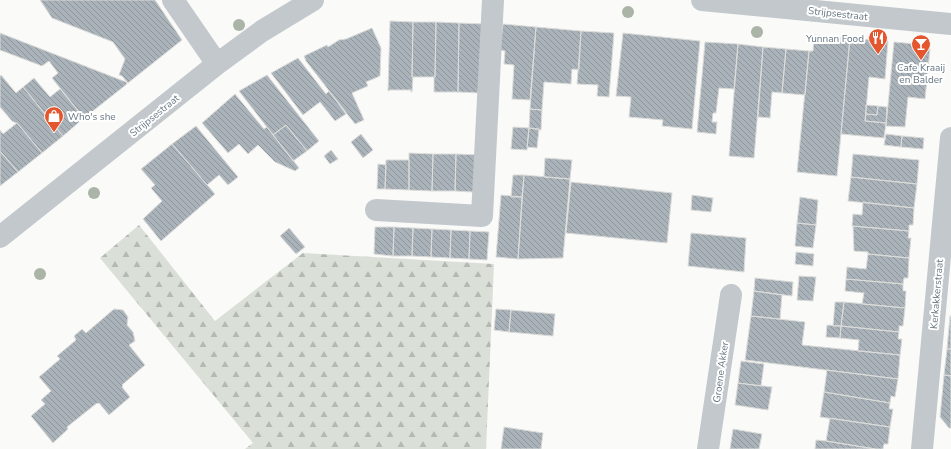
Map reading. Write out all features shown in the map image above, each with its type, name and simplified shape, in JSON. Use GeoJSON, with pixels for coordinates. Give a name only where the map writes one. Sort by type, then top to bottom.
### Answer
{"type":"FeatureCollection","features":[{"type":"Feature","properties":{"kind":"street"},"geometry":{"type":"LineString","coordinates":[[173,0],[217,64]]}},
{"type":"Feature","properties":{"kind":"street","name":"Strijpsestraat"},"geometry":{"type":"LineString","coordinates":[[0,237],[217,64],[262,31],[313,0]]}},
{"type":"Feature","properties":{"kind":"street"},"geometry":{"type":"LineString","coordinates":[[376,210],[482,216],[493,0]]}},
{"type":"Feature","properties":{"kind":"street","name":"Strijpsestraat"},"geometry":{"type":"LineString","coordinates":[[702,0],[951,24]]}},
{"type":"Feature","properties":{"kind":"street","name":"Kerkakkerstraat"},"geometry":{"type":"LineString","coordinates":[[922,449],[951,138]]}},
{"type":"Feature","properties":{"kind":"street","name":"Groene Akker"},"geometry":{"type":"LineString","coordinates":[[708,449],[731,295]]}},
{"type":"Feature","properties":{"kind":"green space"},"geometry":{"type":"Polygon","coordinates":[[[139,225],[215,321],[303,253],[494,264],[486,449],[245,449],[253,443],[100,258],[139,225]]]}},
{"type":"Feature","properties":{"kind":"building"},"geometry":{"type":"Polygon","coordinates":[[[40,0],[155,0],[182,40],[128,83],[122,76],[119,75],[125,59],[113,42],[52,18],[40,0]]]}},
{"type":"Feature","properties":{"kind":"building"},"geometry":{"type":"Polygon","coordinates":[[[390,21],[413,22],[412,92],[411,90],[388,91],[390,21]]]}},
{"type":"Feature","properties":{"kind":"building"},"geometry":{"type":"Polygon","coordinates":[[[413,22],[436,22],[435,77],[412,77],[413,22]]]}},
{"type":"Feature","properties":{"kind":"building"},"geometry":{"type":"Polygon","coordinates":[[[436,22],[459,23],[458,93],[434,92],[436,22]]]}},
{"type":"Feature","properties":{"kind":"building"},"geometry":{"type":"Polygon","coordinates":[[[459,23],[484,24],[480,93],[458,93],[459,23]]]}},
{"type":"Feature","properties":{"kind":"building"},"geometry":{"type":"Polygon","coordinates":[[[503,24],[536,27],[530,100],[512,99],[514,65],[504,64],[505,51],[500,50],[503,24]]]}},
{"type":"Feature","properties":{"kind":"building"},"geometry":{"type":"Polygon","coordinates":[[[536,27],[581,31],[579,70],[572,69],[571,84],[544,82],[542,110],[530,109],[536,27]]]}},
{"type":"Feature","properties":{"kind":"building"},"geometry":{"type":"Polygon","coordinates":[[[372,28],[381,48],[380,76],[366,82],[368,86],[352,93],[364,120],[355,124],[306,61],[304,56],[327,45],[328,47],[339,40],[346,39],[372,28]]]}},
{"type":"Feature","properties":{"kind":"building"},"geometry":{"type":"Polygon","coordinates":[[[581,31],[614,33],[609,97],[597,96],[598,85],[577,84],[581,31]]]}},
{"type":"Feature","properties":{"kind":"building"},"geometry":{"type":"Polygon","coordinates":[[[0,33],[126,82],[127,84],[84,118],[52,78],[58,73],[49,61],[42,66],[0,50],[0,33]]]}},
{"type":"Feature","properties":{"kind":"building"},"geometry":{"type":"Polygon","coordinates":[[[623,33],[700,41],[692,129],[662,126],[663,120],[629,117],[631,97],[616,96],[623,33]]]}},
{"type":"Feature","properties":{"kind":"building"},"geometry":{"type":"Polygon","coordinates":[[[814,35],[850,38],[837,176],[797,172],[809,51],[813,51],[814,35]]]}},
{"type":"Feature","properties":{"kind":"building"},"geometry":{"type":"Polygon","coordinates":[[[850,38],[888,41],[885,79],[869,77],[865,121],[886,123],[884,138],[841,134],[850,38]]]}},
{"type":"Feature","properties":{"kind":"building"},"geometry":{"type":"Polygon","coordinates":[[[705,42],[738,44],[734,89],[719,88],[716,113],[713,113],[712,122],[717,122],[716,134],[697,132],[705,42]]]}},
{"type":"Feature","properties":{"kind":"building"},"geometry":{"type":"Polygon","coordinates":[[[894,42],[927,45],[930,49],[925,99],[908,97],[905,127],[886,126],[894,42]]]}},
{"type":"Feature","properties":{"kind":"building"},"geometry":{"type":"Polygon","coordinates":[[[738,44],[763,47],[754,158],[729,156],[738,44]]]}},
{"type":"Feature","properties":{"kind":"building"},"geometry":{"type":"Polygon","coordinates":[[[763,47],[786,49],[782,93],[772,92],[770,118],[758,117],[763,47]]]}},
{"type":"Feature","properties":{"kind":"building"},"geometry":{"type":"Polygon","coordinates":[[[786,49],[809,51],[805,95],[782,93],[786,49]]]}},
{"type":"Feature","properties":{"kind":"building"},"geometry":{"type":"Polygon","coordinates":[[[298,58],[326,94],[329,91],[346,114],[335,121],[320,102],[303,115],[271,73],[298,58]]]}},
{"type":"Feature","properties":{"kind":"building"},"geometry":{"type":"Polygon","coordinates":[[[1,75],[16,93],[23,87],[63,136],[42,153],[18,124],[12,121],[0,107],[1,75]]]}},
{"type":"Feature","properties":{"kind":"building"},"geometry":{"type":"Polygon","coordinates":[[[267,75],[319,141],[307,151],[286,125],[273,135],[239,91],[267,75]]]}},
{"type":"Feature","properties":{"kind":"building"},"geometry":{"type":"Polygon","coordinates":[[[34,78],[50,97],[60,89],[84,118],[63,136],[23,87],[34,78]]]}},
{"type":"Feature","properties":{"kind":"building"},"geometry":{"type":"Polygon","coordinates":[[[235,94],[264,129],[267,127],[299,168],[295,171],[275,162],[258,145],[248,154],[239,144],[228,153],[202,123],[235,94]]]}},
{"type":"Feature","properties":{"kind":"building"},"geometry":{"type":"Polygon","coordinates":[[[866,105],[878,106],[877,115],[866,114],[866,105]]]}},
{"type":"Feature","properties":{"kind":"building"},"geometry":{"type":"Polygon","coordinates":[[[878,106],[887,107],[886,123],[865,121],[866,114],[877,115],[878,106]]]}},
{"type":"Feature","properties":{"kind":"building"},"geometry":{"type":"Polygon","coordinates":[[[530,109],[542,110],[541,130],[529,128],[530,109]]]}},
{"type":"Feature","properties":{"kind":"building"},"geometry":{"type":"Polygon","coordinates":[[[17,123],[42,153],[18,172],[0,151],[0,130],[3,134],[17,123]]]}},
{"type":"Feature","properties":{"kind":"building"},"geometry":{"type":"Polygon","coordinates":[[[286,125],[307,151],[293,161],[273,135],[286,125]]]}},
{"type":"Feature","properties":{"kind":"building"},"geometry":{"type":"Polygon","coordinates":[[[196,126],[238,177],[228,185],[219,175],[207,185],[172,144],[196,126]]]}},
{"type":"Feature","properties":{"kind":"building"},"geometry":{"type":"Polygon","coordinates":[[[513,127],[529,128],[527,150],[511,149],[513,127]]]}},
{"type":"Feature","properties":{"kind":"building"},"geometry":{"type":"Polygon","coordinates":[[[529,128],[539,129],[537,148],[527,147],[529,128]]]}},
{"type":"Feature","properties":{"kind":"building"},"geometry":{"type":"Polygon","coordinates":[[[361,134],[373,150],[363,158],[351,142],[361,134]]]}},
{"type":"Feature","properties":{"kind":"building"},"geometry":{"type":"Polygon","coordinates":[[[886,134],[902,136],[901,147],[884,145],[886,134]]]}},
{"type":"Feature","properties":{"kind":"building"},"geometry":{"type":"Polygon","coordinates":[[[902,136],[924,138],[923,149],[901,147],[902,136]]]}},
{"type":"Feature","properties":{"kind":"building"},"geometry":{"type":"Polygon","coordinates":[[[172,144],[215,194],[161,241],[143,219],[162,201],[151,188],[155,185],[141,169],[172,144]]]}},
{"type":"Feature","properties":{"kind":"building"},"geometry":{"type":"Polygon","coordinates":[[[331,150],[338,159],[330,164],[324,156],[331,150]]]}},
{"type":"Feature","properties":{"kind":"building"},"geometry":{"type":"Polygon","coordinates":[[[0,151],[18,172],[0,186],[0,151]]]}},
{"type":"Feature","properties":{"kind":"building"},"geometry":{"type":"Polygon","coordinates":[[[409,153],[433,154],[432,191],[409,190],[409,153]]]}},
{"type":"Feature","properties":{"kind":"building"},"geometry":{"type":"Polygon","coordinates":[[[433,154],[456,154],[455,191],[432,191],[433,154]]]}},
{"type":"Feature","properties":{"kind":"building"},"geometry":{"type":"Polygon","coordinates":[[[456,154],[480,155],[479,185],[472,192],[455,191],[456,154]]]}},
{"type":"Feature","properties":{"kind":"building"},"geometry":{"type":"Polygon","coordinates":[[[853,154],[919,160],[917,184],[851,177],[853,154]]]}},
{"type":"Feature","properties":{"kind":"building"},"geometry":{"type":"Polygon","coordinates":[[[545,158],[572,160],[570,179],[544,177],[545,158]]]}},
{"type":"Feature","properties":{"kind":"building"},"geometry":{"type":"Polygon","coordinates":[[[386,160],[409,160],[409,190],[385,189],[386,160]]]}},
{"type":"Feature","properties":{"kind":"building"},"geometry":{"type":"Polygon","coordinates":[[[378,164],[386,165],[385,189],[377,189],[378,164]]]}},
{"type":"Feature","properties":{"kind":"building"},"geometry":{"type":"Polygon","coordinates":[[[513,175],[524,175],[522,197],[511,197],[513,175]]]}},
{"type":"Feature","properties":{"kind":"building"},"geometry":{"type":"Polygon","coordinates":[[[524,175],[570,179],[563,258],[518,259],[524,175]]]}},
{"type":"Feature","properties":{"kind":"building"},"geometry":{"type":"Polygon","coordinates":[[[851,177],[917,184],[914,208],[848,201],[851,177]]]}},
{"type":"Feature","properties":{"kind":"building"},"geometry":{"type":"Polygon","coordinates":[[[571,182],[672,193],[667,243],[566,233],[571,182]]]}},
{"type":"Feature","properties":{"kind":"building"},"geometry":{"type":"Polygon","coordinates":[[[501,195],[522,197],[518,259],[496,257],[501,195]]]}},
{"type":"Feature","properties":{"kind":"building"},"geometry":{"type":"Polygon","coordinates":[[[692,195],[713,198],[711,212],[691,210],[692,195]]]}},
{"type":"Feature","properties":{"kind":"building"},"geometry":{"type":"Polygon","coordinates":[[[800,197],[818,200],[816,225],[797,223],[800,197]]]}},
{"type":"Feature","properties":{"kind":"building"},"geometry":{"type":"Polygon","coordinates":[[[863,202],[914,208],[913,225],[909,225],[909,231],[852,226],[853,214],[862,215],[863,202]]]}},
{"type":"Feature","properties":{"kind":"building"},"geometry":{"type":"Polygon","coordinates":[[[797,223],[816,225],[813,248],[795,246],[797,223]]]}},
{"type":"Feature","properties":{"kind":"building"},"geometry":{"type":"Polygon","coordinates":[[[853,226],[909,231],[908,238],[911,238],[909,258],[868,254],[868,252],[854,251],[853,226]]]}},
{"type":"Feature","properties":{"kind":"building"},"geometry":{"type":"Polygon","coordinates":[[[375,227],[394,227],[393,256],[374,254],[375,227]]]}},
{"type":"Feature","properties":{"kind":"building"},"geometry":{"type":"Polygon","coordinates":[[[394,227],[413,228],[412,256],[393,256],[394,227]]]}},
{"type":"Feature","properties":{"kind":"building"},"geometry":{"type":"Polygon","coordinates":[[[289,228],[305,247],[296,254],[280,236],[289,228]]]}},
{"type":"Feature","properties":{"kind":"building"},"geometry":{"type":"Polygon","coordinates":[[[413,228],[432,229],[431,257],[412,256],[413,228]]]}},
{"type":"Feature","properties":{"kind":"building"},"geometry":{"type":"Polygon","coordinates":[[[432,229],[451,230],[450,258],[431,257],[432,229]]]}},
{"type":"Feature","properties":{"kind":"building"},"geometry":{"type":"Polygon","coordinates":[[[451,230],[470,231],[469,259],[450,258],[451,230]]]}},
{"type":"Feature","properties":{"kind":"building"},"geometry":{"type":"Polygon","coordinates":[[[470,231],[489,232],[487,260],[469,259],[470,231]]]}},
{"type":"Feature","properties":{"kind":"building"},"geometry":{"type":"Polygon","coordinates":[[[691,233],[746,238],[744,272],[688,266],[691,233]]]}},
{"type":"Feature","properties":{"kind":"building"},"geometry":{"type":"Polygon","coordinates":[[[796,252],[814,254],[813,266],[795,264],[796,252]]]}},
{"type":"Feature","properties":{"kind":"building"},"geometry":{"type":"Polygon","coordinates":[[[868,254],[909,258],[908,278],[904,278],[903,284],[846,279],[847,267],[866,269],[868,254]]]}},
{"type":"Feature","properties":{"kind":"building"},"geometry":{"type":"Polygon","coordinates":[[[799,276],[816,277],[813,301],[797,300],[799,276]]]}},
{"type":"Feature","properties":{"kind":"building"},"geometry":{"type":"Polygon","coordinates":[[[755,278],[793,282],[792,296],[754,291],[755,278]]]}},
{"type":"Feature","properties":{"kind":"building"},"geometry":{"type":"Polygon","coordinates":[[[846,279],[903,284],[903,291],[906,291],[905,308],[862,304],[864,293],[845,291],[846,279]]]}},
{"type":"Feature","properties":{"kind":"building"},"geometry":{"type":"Polygon","coordinates":[[[754,291],[782,295],[780,319],[751,316],[754,291]]]}},
{"type":"Feature","properties":{"kind":"building"},"geometry":{"type":"Polygon","coordinates":[[[835,302],[844,302],[841,326],[833,326],[835,302]]]}},
{"type":"Feature","properties":{"kind":"building"},"geometry":{"type":"Polygon","coordinates":[[[844,302],[905,308],[903,326],[899,326],[899,332],[841,326],[844,302]]]}},
{"type":"Feature","properties":{"kind":"building"},"geometry":{"type":"Polygon","coordinates":[[[114,309],[123,310],[128,317],[127,325],[133,332],[135,341],[129,345],[145,365],[122,385],[130,397],[109,415],[99,403],[97,403],[67,427],[68,429],[53,443],[31,416],[45,404],[41,400],[51,391],[39,377],[60,359],[57,356],[76,340],[74,336],[82,329],[86,333],[114,309]]]}},
{"type":"Feature","properties":{"kind":"building"},"geometry":{"type":"Polygon","coordinates":[[[496,309],[511,310],[509,332],[494,330],[496,309]]]}},
{"type":"Feature","properties":{"kind":"building"},"geometry":{"type":"Polygon","coordinates":[[[511,310],[555,314],[553,336],[509,332],[511,310]]]}},
{"type":"Feature","properties":{"kind":"building"},"geometry":{"type":"Polygon","coordinates":[[[751,316],[805,322],[802,345],[900,355],[898,379],[745,360],[751,316]]]}},
{"type":"Feature","properties":{"kind":"building"},"geometry":{"type":"Polygon","coordinates":[[[950,316],[951,349],[947,349],[950,316]]]}},
{"type":"Feature","properties":{"kind":"building"},"geometry":{"type":"Polygon","coordinates":[[[827,325],[841,326],[840,338],[826,337],[827,325]]]}},
{"type":"Feature","properties":{"kind":"building"},"geometry":{"type":"Polygon","coordinates":[[[841,326],[899,332],[898,339],[902,339],[900,355],[858,351],[859,340],[840,338],[841,326]]]}},
{"type":"Feature","properties":{"kind":"building"},"geometry":{"type":"Polygon","coordinates":[[[947,349],[951,349],[951,376],[944,375],[947,349]]]}},
{"type":"Feature","properties":{"kind":"building"},"geometry":{"type":"Polygon","coordinates":[[[741,361],[764,364],[761,386],[738,383],[741,361]]]}},
{"type":"Feature","properties":{"kind":"building"},"geometry":{"type":"Polygon","coordinates":[[[827,370],[898,379],[895,397],[891,396],[890,403],[824,392],[827,370]]]}},
{"type":"Feature","properties":{"kind":"building"},"geometry":{"type":"Polygon","coordinates":[[[944,375],[951,376],[951,428],[949,428],[940,417],[944,375]]]}},
{"type":"Feature","properties":{"kind":"building"},"geometry":{"type":"Polygon","coordinates":[[[738,383],[772,387],[768,410],[735,405],[738,383]]]}},
{"type":"Feature","properties":{"kind":"building"},"geometry":{"type":"Polygon","coordinates":[[[824,392],[890,403],[889,409],[893,409],[890,427],[820,417],[824,392]]]}},
{"type":"Feature","properties":{"kind":"building"},"geometry":{"type":"Polygon","coordinates":[[[830,418],[890,427],[888,444],[884,444],[883,449],[875,449],[826,441],[830,418]]]}},
{"type":"Feature","properties":{"kind":"building"},"geometry":{"type":"Polygon","coordinates":[[[504,427],[543,433],[541,449],[501,449],[504,427]]]}},
{"type":"Feature","properties":{"kind":"building"},"geometry":{"type":"Polygon","coordinates":[[[733,429],[762,434],[759,449],[730,449],[733,429]]]}},
{"type":"Feature","properties":{"kind":"building"},"geometry":{"type":"Polygon","coordinates":[[[816,440],[826,441],[875,449],[815,449],[816,440]]]}},
{"type":"Feature","properties":{"kind":"place","name":"Yunnan Food"},"geometry":{"type":"Point","coordinates":[878,55]}},
{"type":"Feature","properties":{"kind":"place","name":"Cafe Kraaij en Balder"},"geometry":{"type":"Point","coordinates":[921,61]}},
{"type":"Feature","properties":{"kind":"place","name":"Who's she"},"geometry":{"type":"Point","coordinates":[54,133]}}]}
